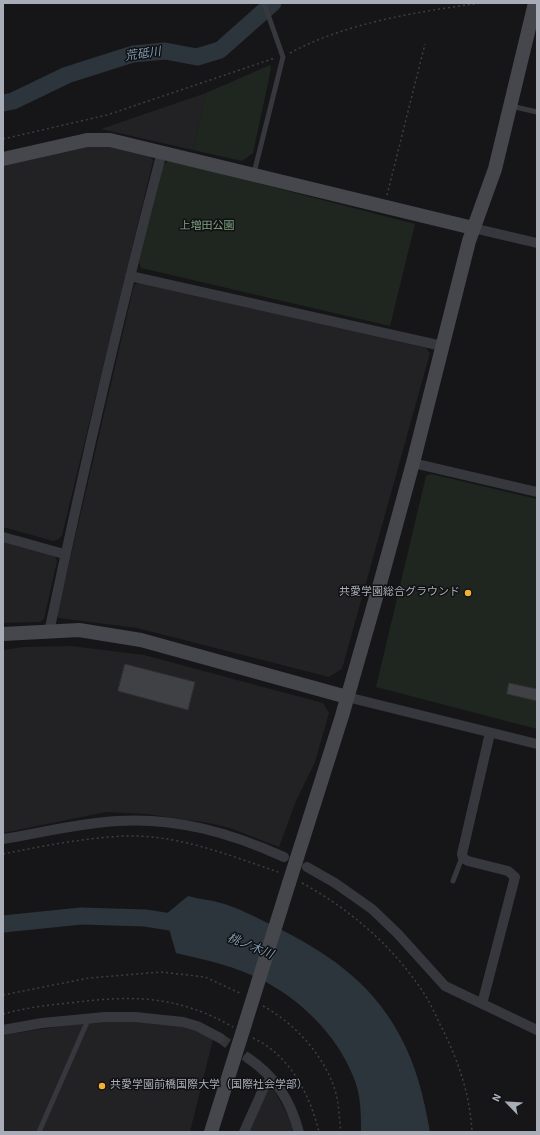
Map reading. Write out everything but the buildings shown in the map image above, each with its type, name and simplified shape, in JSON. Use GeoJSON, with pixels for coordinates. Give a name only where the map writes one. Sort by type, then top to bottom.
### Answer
{"type":"FeatureCollection","features":[{"type":"Feature","properties":{"kind":"street"},"geometry":{"type":"LineString","coordinates":[[211,1132],[347,697],[413,463],[473,228],[495,169],[535,9]]}},
{"type":"Feature","properties":{"kind":"street"},"geometry":{"type":"LineString","coordinates":[[3,159],[98,139],[110,140],[537,243]]}},
{"type":"Feature","properties":{"kind":"street"},"geometry":{"type":"LineString","coordinates":[[49,632],[64,554],[130,276],[162,152]]}},
{"type":"Feature","properties":{"kind":"street"},"geometry":{"type":"LineString","coordinates":[[130,276],[442,346]]}},
{"type":"Feature","properties":{"kind":"street"},"geometry":{"type":"LineString","coordinates":[[413,463],[537,492]]}},
{"type":"Feature","properties":{"kind":"street"},"geometry":{"type":"LineString","coordinates":[[3,537],[64,554]]}},
{"type":"Feature","properties":{"kind":"street"},"geometry":{"type":"LineString","coordinates":[[3,634],[79,630],[141,640],[347,697],[537,744]]}},
{"type":"Feature","properties":{"kind":"street"},"geometry":{"type":"LineString","coordinates":[[482,1004],[515,877],[508,871],[463,858],[462,850],[490,733]]}},
{"type":"Feature","properties":{"kind":"street"},"geometry":{"type":"LineString","coordinates":[[3,839],[89,824],[116,821],[153,821],[219,831],[251,842],[284,857]]}},
{"type":"Feature","properties":{"kind":"street"},"geometry":{"type":"LineString","coordinates":[[307,867],[335,882],[372,909],[398,934],[441,983],[454,991],[537,1030]]}},
{"type":"Feature","properties":{"kind":"street"},"geometry":{"type":"LineString","coordinates":[[3,1030],[42,1023],[88,1020],[105,1017],[172,1020],[197,1026],[220,1038]]}},
{"type":"Feature","properties":{"kind":"street"},"geometry":{"type":"LineString","coordinates":[[248,1058],[264,1069],[272,1079],[293,1111],[299,1132]]}},
{"type":"Feature","properties":{"kind":"street"},"geometry":{"type":"LineString","coordinates":[[244,1132],[265,1085],[272,1079]]}},
{"type":"Feature","properties":{"kind":"lane"},"geometry":{"type":"LineString","coordinates":[[254,174],[282,55],[264,3]]}},
{"type":"Feature","properties":{"kind":"lane"},"geometry":{"type":"LineString","coordinates":[[511,106],[537,112]]}},
{"type":"Feature","properties":{"kind":"lane"},"geometry":{"type":"LineString","coordinates":[[453,881],[460,860],[463,858]]}},
{"type":"Feature","properties":{"kind":"lane"},"geometry":{"type":"LineString","coordinates":[[39,1132],[88,1020]]}},
{"type":"Feature","properties":{"kind":"path"},"geometry":{"type":"LineString","coordinates":[[3,139],[107,115],[282,55],[305,45],[364,26],[416,12],[481,3]]}},
{"type":"Feature","properties":{"kind":"path"},"geometry":{"type":"LineString","coordinates":[[385,207],[425,44]]}},
{"type":"Feature","properties":{"kind":"path"},"geometry":{"type":"LineString","coordinates":[[3,854],[125,836],[162,839],[213,849],[290,880],[333,902],[364,925],[384,943],[426,995],[453,1051],[465,1085],[470,1107],[472,1132]]}},
{"type":"Feature","properties":{"kind":"path"},"geometry":{"type":"LineString","coordinates":[[3,995],[89,978],[161,972],[205,977],[245,996]]}},
{"type":"Feature","properties":{"kind":"path"},"geometry":{"type":"LineString","coordinates":[[258,1003],[272,1011],[297,1031],[322,1060],[335,1088],[341,1132]]}},
{"type":"Feature","properties":{"kind":"path"},"geometry":{"type":"LineString","coordinates":[[244,1029],[275,1053],[292,1072],[302,1086],[310,1103],[319,1132]]}},
{"type":"Feature","properties":{"kind":"shaded area"},"geometry":{"type":"Polygon","coordinates":[[[206,93],[193,150],[101,129],[206,93]]]}},
{"type":"Feature","properties":{"kind":"shaded area"},"geometry":{"type":"Polygon","coordinates":[[[96,144],[150,155],[153,161],[62,535],[59,539],[53,541],[3,527],[3,165],[96,144]]]}},
{"type":"Feature","properties":{"kind":"shaded area"},"geometry":{"type":"Polygon","coordinates":[[[140,282],[426,348],[430,353],[342,669],[329,677],[137,628],[58,618],[58,611],[134,285],[140,282]]]}},
{"type":"Feature","properties":{"kind":"shaded area"},"geometry":{"type":"Polygon","coordinates":[[[3,542],[55,556],[57,561],[44,619],[40,622],[3,623],[3,542]]]}},
{"type":"Feature","properties":{"kind":"shaded area"},"geometry":{"type":"Polygon","coordinates":[[[71,646],[144,655],[323,703],[329,713],[315,762],[296,801],[279,847],[230,828],[209,823],[146,814],[106,812],[3,833],[3,650],[24,647],[71,646]]]}},
{"type":"Feature","properties":{"kind":"shaded area","name":"共愛学園前橋国際大学（国際社会学部）"},"geometry":{"type":"Polygon","coordinates":[[[101,1020],[153,1021],[191,1028],[213,1039],[190,1132],[3,1132],[3,1035],[101,1020]]]}},
{"type":"Feature","properties":{"kind":"shaded area"},"geometry":{"type":"Polygon","coordinates":[[[267,1090],[274,1090],[292,1123],[294,1132],[249,1132],[267,1090]]]}},
{"type":"Feature","properties":{"kind":"green space"},"geometry":{"type":"Polygon","coordinates":[[[270,65],[271,69],[253,153],[242,161],[193,150],[206,93],[270,65]]]}},
{"type":"Feature","properties":{"kind":"green space","name":"上増田公園"},"geometry":{"type":"Polygon","coordinates":[[[169,160],[415,224],[390,326],[141,268],[139,262],[163,165],[169,160]]]}},
{"type":"Feature","properties":{"kind":"green space","name":"共愛学園総合グラウンド"},"geometry":{"type":"Polygon","coordinates":[[[431,474],[537,499],[537,729],[376,687],[426,476],[431,474]]]}},
{"type":"Feature","properties":{"kind":"water"},"geometry":{"type":"Polygon","coordinates":[[[188,896],[228,905],[272,925],[327,956],[360,983],[375,998],[388,1015],[405,1045],[419,1082],[430,1132],[361,1132],[359,1096],[350,1068],[332,1038],[308,1012],[295,1001],[266,982],[244,972],[222,964],[176,953],[165,915],[188,896]]]}},
{"type":"Feature","properties":{"kind":"waterway","name":"荒砥川"},"geometry":{"type":"LineString","coordinates":[[3,103],[13,101],[67,75],[133,54],[165,51],[197,57],[220,50],[273,3]]}},
{"type":"Feature","properties":{"kind":"waterway","name":"桃ノ木川"},"geometry":{"type":"LineString","coordinates":[[3,924],[81,916],[145,918],[190,925]]}},
{"type":"Feature","properties":{"kind":"tunnel"},"geometry":{"type":"LineString","coordinates":[[220,1038],[248,1058]]}},
{"type":"Feature","properties":{"kind":"place","name":"共愛学園総合グラウンド"},"geometry":{"type":"Point","coordinates":[468,593]}},
{"type":"Feature","properties":{"kind":"place","name":"共愛学園前橋国際大学（国際社会学部）"},"geometry":{"type":"Point","coordinates":[102,1086]}}]}
